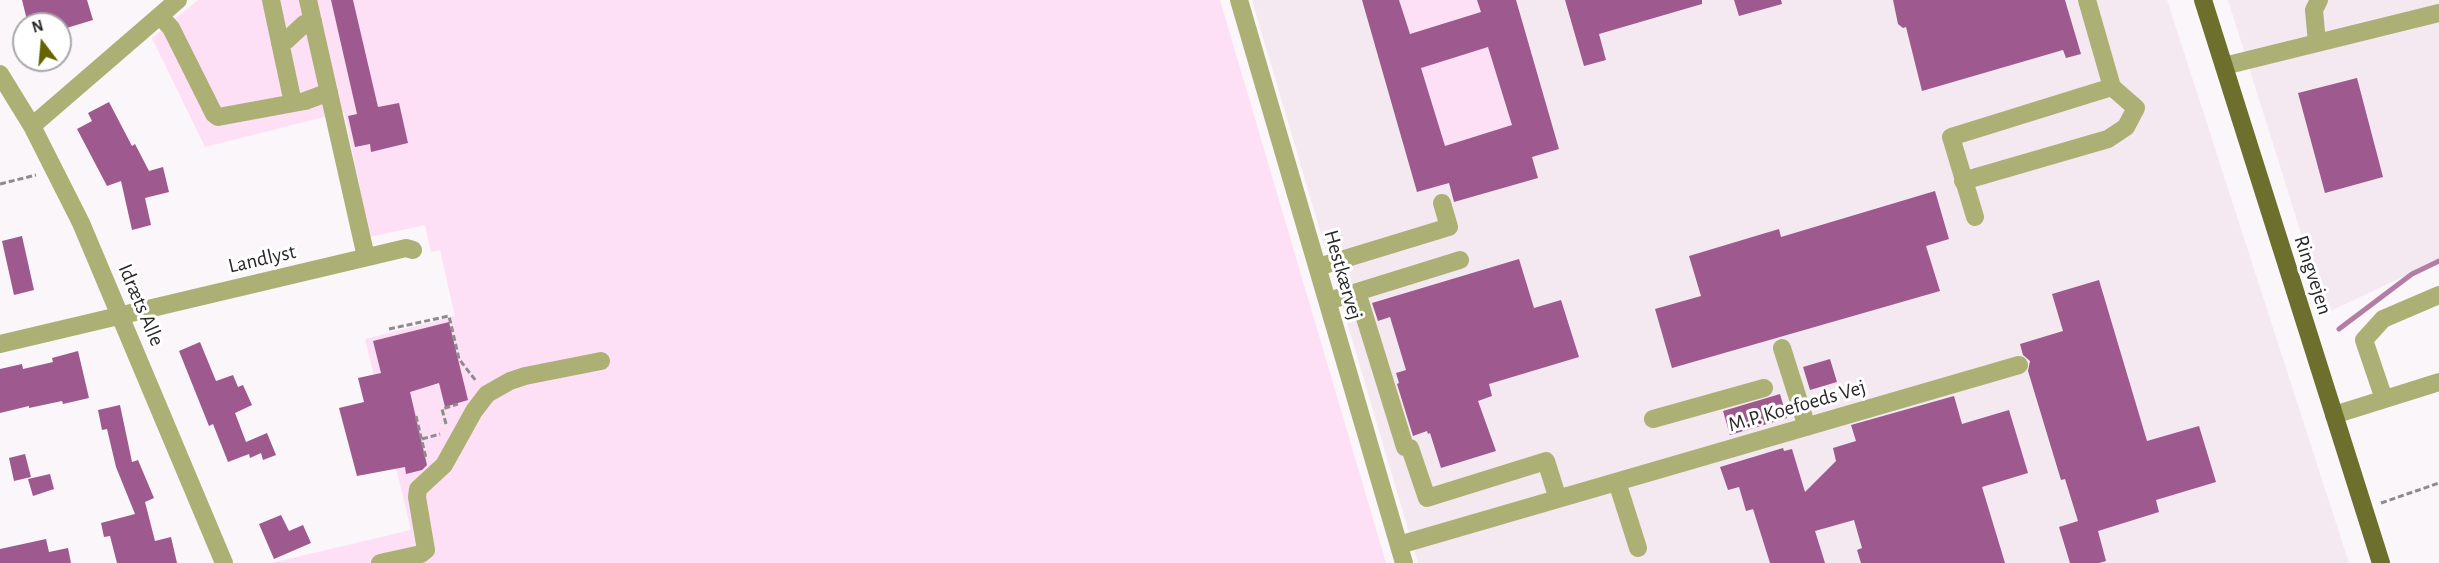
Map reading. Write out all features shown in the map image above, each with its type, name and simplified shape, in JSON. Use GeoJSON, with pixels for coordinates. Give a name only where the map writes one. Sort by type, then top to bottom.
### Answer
{"type":"FeatureCollection","features":[{"type":"Feature","properties":{"kind":"main road","name":"Ringvejen"},"geometry":{"type":"LineString","coordinates":[[2203,0],[2381,563]]}},
{"type":"Feature","properties":{"kind":"street"},"geometry":{"type":"LineString","coordinates":[[32,126],[178,0]]}},
{"type":"Feature","properties":{"kind":"street"},"geometry":{"type":"LineString","coordinates":[[271,0],[293,103]]}},
{"type":"Feature","properties":{"kind":"street"},"geometry":{"type":"LineString","coordinates":[[308,0],[366,257]]}},
{"type":"Feature","properties":{"kind":"street","name":"Hestkærvej"},"geometry":{"type":"LineString","coordinates":[[1239,0],[1404,563]]}},
{"type":"Feature","properties":{"kind":"street"},"geometry":{"type":"LineString","coordinates":[[1963,181],[2108,139],[2126,127],[2136,108],[2112,87],[2087,0]]}},
{"type":"Feature","properties":{"kind":"street"},"geometry":{"type":"LineString","coordinates":[[2317,43],[2314,10],[2319,0]]}},
{"type":"Feature","properties":{"kind":"street"},"geometry":{"type":"LineString","coordinates":[[2224,66],[2439,13]]}},
{"type":"Feature","properties":{"kind":"street"},"geometry":{"type":"LineString","coordinates":[[160,15],[172,31],[214,114],[218,117],[293,103],[329,92]]}},
{"type":"Feature","properties":{"kind":"street"},"geometry":{"type":"LineString","coordinates":[[280,43],[287,40],[304,24],[313,21]]}},
{"type":"Feature","properties":{"kind":"street","name":"Idræts Alle"},"geometry":{"type":"LineString","coordinates":[[0,74],[32,126],[81,223],[122,315],[224,563]]}},
{"type":"Feature","properties":{"kind":"street"},"geometry":{"type":"LineString","coordinates":[[1975,217],[1951,137],[2112,87]]}},
{"type":"Feature","properties":{"kind":"street"},"geometry":{"type":"LineString","coordinates":[[1318,267],[1449,228],[1442,203]]}},
{"type":"Feature","properties":{"kind":"street","name":"Landlyst"},"geometry":{"type":"LineString","coordinates":[[0,344],[366,257],[406,248],[413,250]]}},
{"type":"Feature","properties":{"kind":"street"},"geometry":{"type":"LineString","coordinates":[[1328,301],[1461,260]]}},
{"type":"Feature","properties":{"kind":"street"},"geometry":{"type":"LineString","coordinates":[[1357,292],[1405,447],[1410,448],[1426,498],[1546,460],[1558,499]]}},
{"type":"Feature","properties":{"kind":"street"},"geometry":{"type":"LineString","coordinates":[[2384,399],[2364,340],[2383,319],[2439,295]]}},
{"type":"Feature","properties":{"kind":"street"},"geometry":{"type":"LineString","coordinates":[[1782,348],[1807,427]]}},
{"type":"Feature","properties":{"kind":"street"},"geometry":{"type":"LineString","coordinates":[[380,563],[421,554],[426,550],[417,492],[423,482],[444,465],[474,411],[487,394],[510,381],[525,376],[601,361]]}},
{"type":"Feature","properties":{"kind":"street","name":"M.P. Koefoeds Vej"},"geometry":{"type":"LineString","coordinates":[[1399,545],[1807,427],[1992,381],[2019,365]]}},
{"type":"Feature","properties":{"kind":"street"},"geometry":{"type":"LineString","coordinates":[[2334,415],[2439,382]]}},
{"type":"Feature","properties":{"kind":"street"},"geometry":{"type":"LineString","coordinates":[[1653,419],[1764,388]]}},
{"type":"Feature","properties":{"kind":"street"},"geometry":{"type":"LineString","coordinates":[[1617,482],[1638,548]]}},
{"type":"Feature","properties":{"kind":"path"},"geometry":{"type":"LineString","coordinates":[[0,184],[53,168]]}},
{"type":"Feature","properties":{"kind":"path"},"geometry":{"type":"LineString","coordinates":[[389,329],[448,316],[459,359],[487,394]]}},
{"type":"Feature","properties":{"kind":"path"},"geometry":{"type":"LineString","coordinates":[[416,416],[429,468],[434,474]]}},
{"type":"Feature","properties":{"kind":"path"},"geometry":{"type":"LineString","coordinates":[[422,439],[448,432]]}},
{"type":"Feature","properties":{"kind":"path"},"geometry":{"type":"LineString","coordinates":[[2364,509],[2439,483]]}},
{"type":"Feature","properties":{"kind":"shaded area"},"geometry":{"type":"Polygon","coordinates":[[[198,0],[1220,0],[1386,563],[271,563],[411,530],[365,339],[455,316],[440,250],[431,252],[425,225],[370,237],[344,112],[205,147],[152,38],[198,0]]]}},
{"type":"Feature","properties":{"kind":"shaded area"},"geometry":{"type":"Polygon","coordinates":[[[1252,0],[2167,0],[2349,563],[1418,563],[1252,0]]]}},
{"type":"Feature","properties":{"kind":"shaded area"},"geometry":{"type":"Polygon","coordinates":[[[1399,0],[1477,0],[1481,12],[1410,34],[1399,0]]]}},
{"type":"Feature","properties":{"kind":"shaded area"},"geometry":{"type":"Polygon","coordinates":[[[2228,0],[2439,0],[2439,260],[2326,313],[2228,0]]]}},
{"type":"Feature","properties":{"kind":"shaded area"},"geometry":{"type":"Polygon","coordinates":[[[1491,46],[1499,86],[1504,85],[1503,96],[1509,117],[1513,116],[1516,124],[1445,146],[1421,68],[1491,46]]]}},
{"type":"Feature","properties":{"kind":"building"},"geometry":{"type":"Polygon","coordinates":[[[22,0],[87,0],[93,20],[72,26],[72,12],[25,12],[22,0]]]}},
{"type":"Feature","properties":{"kind":"building"},"geometry":{"type":"Polygon","coordinates":[[[331,0],[353,0],[378,107],[399,103],[408,143],[371,152],[370,144],[355,147],[348,116],[357,114],[331,0]]]}},
{"type":"Feature","properties":{"kind":"building"},"geometry":{"type":"Polygon","coordinates":[[[1362,0],[1399,0],[1410,34],[1481,12],[1477,0],[1516,0],[1559,149],[1532,157],[1538,178],[1454,202],[1449,183],[1417,192],[1362,0]],[[1488,47],[1421,68],[1445,146],[1512,125],[1488,47]]]}},
{"type":"Feature","properties":{"kind":"building"},"geometry":{"type":"Polygon","coordinates":[[[1565,0],[1702,0],[1702,4],[1599,34],[1606,60],[1584,66],[1565,0]]]}},
{"type":"Feature","properties":{"kind":"building"},"geometry":{"type":"Polygon","coordinates":[[[1734,0],[1781,0],[1782,4],[1739,16],[1734,0]]]}},
{"type":"Feature","properties":{"kind":"building"},"geometry":{"type":"Polygon","coordinates":[[[1893,0],[2065,0],[2081,54],[2066,58],[2063,50],[1922,91],[1906,27],[1903,28],[1898,24],[1893,0]]]}},
{"type":"Feature","properties":{"kind":"building"},"geometry":{"type":"Polygon","coordinates":[[[2357,78],[2383,177],[2325,193],[2298,93],[2357,78]]]}},
{"type":"Feature","properties":{"kind":"building"},"geometry":{"type":"Polygon","coordinates":[[[109,102],[132,146],[135,144],[149,171],[163,167],[169,192],[145,198],[151,225],[132,230],[121,181],[107,186],[77,129],[92,121],[88,113],[109,102]]]}},
{"type":"Feature","properties":{"kind":"building"},"geometry":{"type":"Polygon","coordinates":[[[1935,191],[1949,239],[1926,246],[1940,291],[1672,368],[1655,309],[1701,296],[1689,256],[1779,229],[1781,237],[1935,191]]]}},
{"type":"Feature","properties":{"kind":"building"},"geometry":{"type":"Polygon","coordinates":[[[22,236],[34,290],[14,295],[2,241],[22,236]]]}},
{"type":"Feature","properties":{"kind":"building"},"geometry":{"type":"Polygon","coordinates":[[[1519,259],[1534,308],[1561,300],[1579,357],[1489,384],[1492,396],[1478,401],[1496,451],[1441,468],[1430,433],[1428,434],[1427,431],[1413,436],[1397,384],[1399,383],[1396,373],[1406,370],[1390,317],[1378,321],[1372,303],[1519,259]]]}},
{"type":"Feature","properties":{"kind":"building"},"geometry":{"type":"Polygon","coordinates":[[[2099,280],[2147,441],[2199,426],[2216,482],[2156,500],[2159,512],[2098,531],[2106,561],[2070,563],[2059,527],[2078,521],[2065,479],[2061,480],[2028,371],[2030,361],[2023,355],[2020,344],[2063,331],[2052,294],[2099,280]]]}},
{"type":"Feature","properties":{"kind":"building"},"geometry":{"type":"Polygon","coordinates":[[[449,322],[468,400],[445,407],[439,383],[410,392],[427,465],[422,470],[406,474],[405,467],[357,476],[339,408],[364,402],[358,378],[381,373],[373,341],[449,322]]]}},
{"type":"Feature","properties":{"kind":"building"},"geometry":{"type":"Polygon","coordinates":[[[200,342],[216,381],[233,375],[238,387],[243,385],[252,405],[235,413],[246,442],[267,433],[276,455],[263,460],[261,453],[250,458],[249,454],[228,462],[213,424],[209,426],[179,351],[200,342]]]}},
{"type":"Feature","properties":{"kind":"building"},"geometry":{"type":"Polygon","coordinates":[[[78,351],[89,398],[63,404],[62,401],[29,408],[29,406],[0,413],[0,369],[22,364],[23,369],[53,362],[52,358],[78,351]]]}},
{"type":"Feature","properties":{"kind":"building"},"geometry":{"type":"Polygon","coordinates":[[[1830,359],[1837,382],[1810,390],[1803,367],[1830,359]]]}},
{"type":"Feature","properties":{"kind":"building"},"geometry":{"type":"Polygon","coordinates":[[[1780,394],[1787,418],[1730,435],[1723,411],[1780,394]]]}},
{"type":"Feature","properties":{"kind":"building"},"geometry":{"type":"Polygon","coordinates":[[[1954,396],[1962,424],[2009,410],[2028,473],[1982,487],[2005,563],[1861,563],[1857,550],[1862,548],[1854,520],[1815,531],[1825,563],[1770,563],[1753,509],[1746,511],[1739,487],[1728,490],[1720,467],[1783,448],[1784,451],[1792,449],[1805,492],[1836,461],[1833,448],[1856,441],[1851,425],[1954,396]]]}},
{"type":"Feature","properties":{"kind":"building"},"geometry":{"type":"Polygon","coordinates":[[[120,405],[132,462],[138,460],[154,498],[145,502],[155,541],[171,537],[177,563],[117,563],[110,536],[104,537],[101,523],[135,514],[116,467],[107,429],[102,430],[98,410],[120,405]]]}},
{"type":"Feature","properties":{"kind":"building"},"geometry":{"type":"Polygon","coordinates":[[[25,454],[31,477],[14,481],[9,458],[25,454]]]}},
{"type":"Feature","properties":{"kind":"building"},"geometry":{"type":"Polygon","coordinates":[[[50,474],[54,489],[33,496],[28,479],[50,474]]]}},
{"type":"Feature","properties":{"kind":"building"},"geometry":{"type":"Polygon","coordinates":[[[281,515],[289,531],[303,525],[311,543],[274,559],[259,524],[281,515]]]}},
{"type":"Feature","properties":{"kind":"building"},"geometry":{"type":"Polygon","coordinates":[[[46,539],[49,552],[68,548],[71,563],[0,563],[0,549],[46,539]]]}},
{"type":"Feature","properties":{"kind":"waterway"},"geometry":{"type":"LineString","coordinates":[[2339,329],[2412,274],[2439,261]]}}]}
